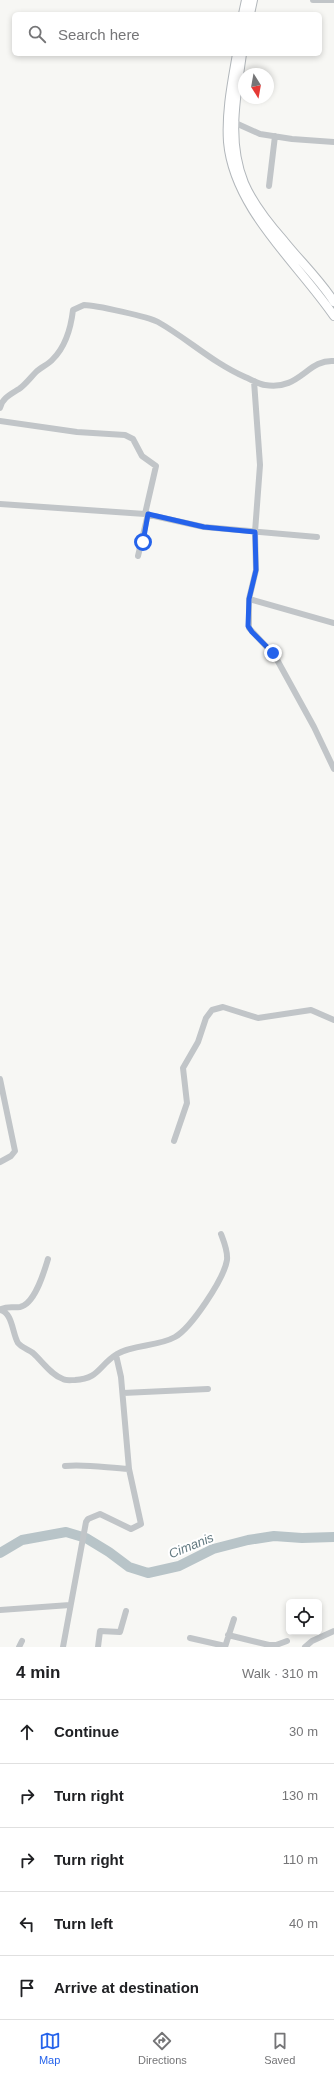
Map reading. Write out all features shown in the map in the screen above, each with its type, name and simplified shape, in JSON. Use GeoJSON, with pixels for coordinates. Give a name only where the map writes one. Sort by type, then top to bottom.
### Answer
{"type":"FeatureCollection","features":[{"type":"Feature","properties":{"kind":"main road"},"geometry":{"type":"LineString","coordinates":[[243,12],[246,0]]}},
{"type":"Feature","properties":{"kind":"main road"},"geometry":{"type":"LineString","coordinates":[[250,12],[253,0]]}},
{"type":"Feature","properties":{"kind":"main road"},"geometry":{"type":"LineString","coordinates":[[237,56],[231,121],[244,183],[253,199],[282,239],[334,302]]}},
{"type":"Feature","properties":{"kind":"main road"},"geometry":{"type":"LineString","coordinates":[[242,56],[228,143],[232,166],[244,196],[252,209],[334,316]]}},
{"type":"Feature","properties":{"kind":"street"},"geometry":{"type":"LineString","coordinates":[[313,0],[333,0]]}},
{"type":"Feature","properties":{"kind":"street"},"geometry":{"type":"LineString","coordinates":[[231,121],[260,134],[334,142]]}},
{"type":"Feature","properties":{"kind":"street"},"geometry":{"type":"LineString","coordinates":[[269,186],[275,136]]}},
{"type":"Feature","properties":{"kind":"street"},"geometry":{"type":"LineString","coordinates":[[0,408],[1,404],[6,398],[20,389],[38,370],[54,358],[70,329],[73,310],[84,305],[155,321],[209,358],[263,385],[280,386],[300,378],[317,364],[325,361],[334,361]]}},
{"type":"Feature","properties":{"kind":"street"},"geometry":{"type":"LineString","coordinates":[[254,381],[260,466],[255,532],[256,570],[249,599],[249,628],[275,656],[314,727],[334,769]]}},
{"type":"Feature","properties":{"kind":"street"},"geometry":{"type":"LineString","coordinates":[[0,421],[77,432],[125,435],[133,438],[142,456],[156,466],[138,556]]}},
{"type":"Feature","properties":{"kind":"street"},"geometry":{"type":"LineString","coordinates":[[0,504],[147,514],[204,527],[317,537]]}},
{"type":"Feature","properties":{"kind":"street"},"geometry":{"type":"LineString","coordinates":[[249,599],[334,623]]}},
{"type":"Feature","properties":{"kind":"street"},"geometry":{"type":"LineString","coordinates":[[174,1141],[187,1103],[183,1068],[198,1042],[206,1018],[212,1010],[223,1007],[258,1018],[311,1010],[334,1020]]}},
{"type":"Feature","properties":{"kind":"street"},"geometry":{"type":"LineString","coordinates":[[0,1079],[15,1151],[11,1156],[0,1162]]}},
{"type":"Feature","properties":{"kind":"street"},"geometry":{"type":"LineString","coordinates":[[1,1309],[8,1316],[18,1343],[63,1380],[90,1378],[116,1355],[175,1337],[191,1323],[211,1293],[227,1261],[221,1234]]}},
{"type":"Feature","properties":{"kind":"street"},"geometry":{"type":"LineString","coordinates":[[1,1309],[20,1307],[28,1301],[38,1288],[48,1259]]}},
{"type":"Feature","properties":{"kind":"street"},"geometry":{"type":"LineString","coordinates":[[63,1647],[81,1545],[88,1519],[100,1514],[131,1529],[141,1524],[129,1469],[123,1394],[116,1355]]}},
{"type":"Feature","properties":{"kind":"street"},"geometry":{"type":"LineString","coordinates":[[123,1394],[208,1389]]}},
{"type":"Feature","properties":{"kind":"street"},"geometry":{"type":"LineString","coordinates":[[65,1466],[86,1464],[98,1468],[129,1469]]}},
{"type":"Feature","properties":{"kind":"street"},"geometry":{"type":"LineString","coordinates":[[0,1610],[70,1605]]}},
{"type":"Feature","properties":{"kind":"street"},"geometry":{"type":"LineString","coordinates":[[98,1647],[100,1631],[120,1632],[126,1611]]}},
{"type":"Feature","properties":{"kind":"street"},"geometry":{"type":"LineString","coordinates":[[190,1638],[225,1646],[234,1620]]}},
{"type":"Feature","properties":{"kind":"street"},"geometry":{"type":"LineString","coordinates":[[304,1647],[312,1641],[334,1631]]}},
{"type":"Feature","properties":{"kind":"street"},"geometry":{"type":"LineString","coordinates":[[228,1635],[269,1645],[287,1642]]}},
{"type":"Feature","properties":{"kind":"waterway","name":"Cimanis"},"geometry":{"type":"LineString","coordinates":[[0,1553],[22,1540],[66,1532],[86,1538],[109,1552],[129,1567],[148,1573],[179,1566],[213,1549],[248,1540],[274,1536],[302,1538],[334,1537]]}},
{"type":"Feature","properties":{"kind":"route"},"geometry":{"type":"LineString","coordinates":[[143,542],[148,514],[204,527],[255,532],[256,570],[249,599],[248,626],[273,653]]}}]}
